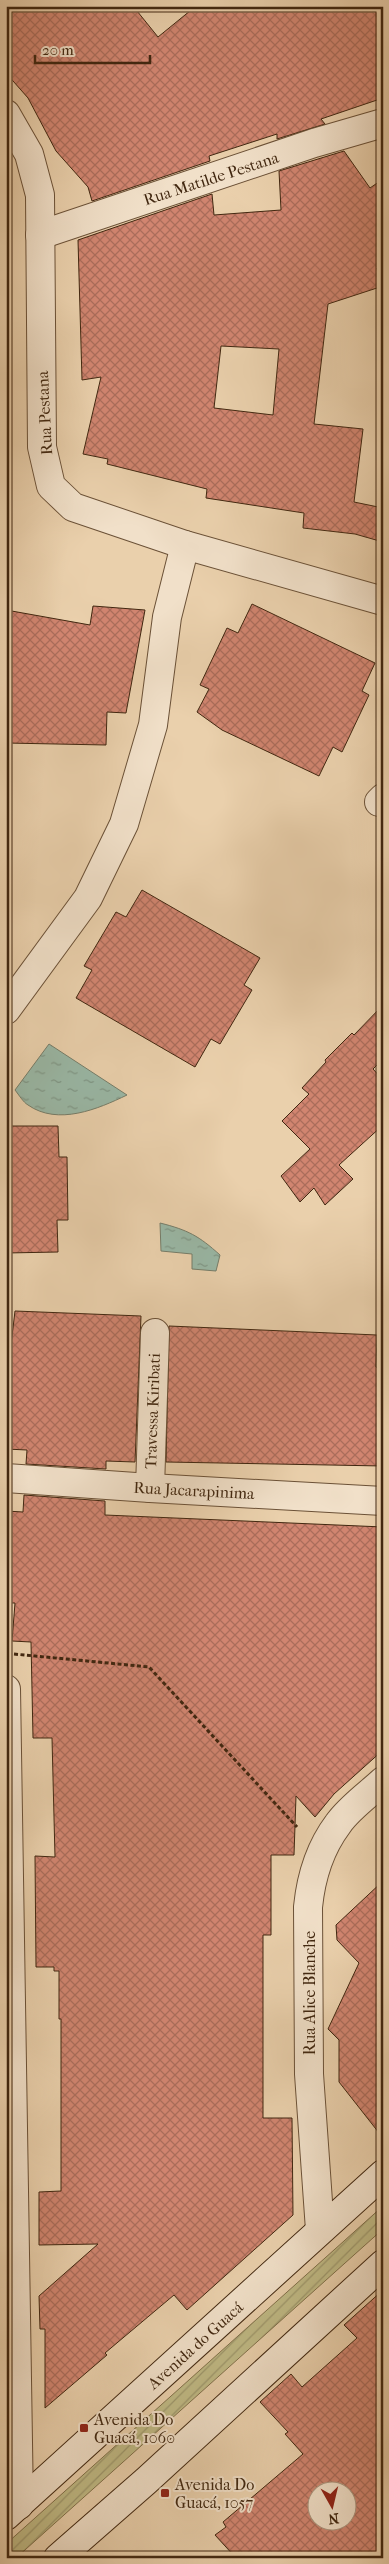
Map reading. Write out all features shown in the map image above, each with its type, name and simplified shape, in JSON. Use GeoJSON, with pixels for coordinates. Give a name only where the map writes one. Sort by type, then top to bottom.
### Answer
{"type":"FeatureCollection","features":[{"type":"Feature","properties":{"kind":"street","name":"Rua Pestana"},"geometry":{"type":"LineString","coordinates":[[6,114],[29,154],[40,195],[42,447],[51,486],[73,507],[185,545],[383,601]]}},
{"type":"Feature","properties":{"kind":"street","name":"Rua Matilde Pestana"},"geometry":{"type":"LineString","coordinates":[[40,235],[314,143],[383,123]]}},
{"type":"Feature","properties":{"kind":"street"},"geometry":{"type":"LineString","coordinates":[[6,1010],[88,898],[124,824],[153,725],[167,617],[185,545]]}},
{"type":"Feature","properties":{"kind":"street","name":"Travessa Kiribati"},"geometry":{"type":"LineString","coordinates":[[150,1488],[155,1333]]}},
{"type":"Feature","properties":{"kind":"street","name":"Rua Jacarapinima"},"geometry":{"type":"LineString","coordinates":[[6,1478],[150,1488],[383,1500]]}},
{"type":"Feature","properties":{"kind":"street"},"geometry":{"type":"LineString","coordinates":[[6,1689],[13,2511]]}},
{"type":"Feature","properties":{"kind":"street","name":"Rua Alice Blanche"},"geometry":{"type":"LineString","coordinates":[[320,2230],[309,2074],[308,1906],[310,1884],[322,1854],[338,1823],[383,1781]]}},
{"type":"Feature","properties":{"kind":"street","name":"Avenida do Guacá"},"geometry":{"type":"LineString","coordinates":[[13,2511],[383,2174]]}},
{"type":"Feature","properties":{"kind":"street"},"geometry":{"type":"LineString","coordinates":[[58,2558],[146,2481],[383,2264]]}},
{"type":"Feature","properties":{"kind":"path"},"geometry":{"type":"LineString","coordinates":[[6,1653],[149,1666],[322,1854]]}},
{"type":"Feature","properties":{"kind":"shaded area"},"geometry":{"type":"Polygon","coordinates":[[[383,2206],[383,2229],[16,2558],[6,2558],[6,2544],[383,2206]]]}},
{"type":"Feature","properties":{"kind":"water"},"geometry":{"type":"Polygon","coordinates":[[[49,1044],[127,1095],[91,1110],[65,1115],[40,1111],[28,1105],[15,1090],[49,1044]]]}},
{"type":"Feature","properties":{"kind":"water"},"geometry":{"type":"Polygon","coordinates":[[[160,1223],[193,1234],[213,1248],[220,1255],[216,1271],[192,1269],[192,1254],[161,1251],[160,1223]]]}},
{"type":"Feature","properties":{"kind":"building"},"geometry":{"type":"Polygon","coordinates":[[[6,6],[133,6],[158,37],[196,6],[383,6],[383,98],[321,119],[325,124],[277,139],[277,134],[209,156],[210,161],[92,201],[88,187],[56,151],[28,98],[6,73],[6,6]]]}},
{"type":"Feature","properties":{"kind":"building"},"geometry":{"type":"Polygon","coordinates":[[[344,151],[370,188],[383,179],[383,266],[377,268],[380,287],[328,304],[314,424],[363,429],[354,502],[383,508],[383,542],[355,534],[303,528],[304,513],[206,498],[207,489],[107,464],[108,459],[83,454],[101,377],[82,380],[78,240],[212,194],[214,215],[281,210],[279,171],[344,151]],[[221,346],[214,408],[273,415],[279,349],[221,346]]]}},
{"type":"Feature","properties":{"kind":"building"},"geometry":{"type":"Polygon","coordinates":[[[252,604],[375,663],[362,691],[369,695],[342,752],[333,747],[319,776],[222,730],[197,712],[209,689],[200,685],[227,628],[238,633],[252,604]]]}},
{"type":"Feature","properties":{"kind":"building"},"geometry":{"type":"Polygon","coordinates":[[[93,606],[145,610],[126,713],[107,712],[106,745],[6,743],[6,610],[90,625],[93,606]]]}},
{"type":"Feature","properties":{"kind":"building"},"geometry":{"type":"Polygon","coordinates":[[[142,890],[260,958],[244,985],[252,990],[220,1044],[211,1039],[195,1067],[76,998],[92,970],[84,966],[116,912],[126,917],[142,890]]]}},
{"type":"Feature","properties":{"kind":"building"},"geometry":{"type":"Polygon","coordinates":[[[383,1005],[383,1059],[373,1069],[383,1080],[383,1125],[339,1165],[353,1179],[325,1205],[314,1188],[300,1202],[281,1176],[310,1149],[282,1121],[309,1094],[302,1088],[326,1062],[325,1060],[352,1033],[354,1035],[383,1005]]]}},
{"type":"Feature","properties":{"kind":"building"},"geometry":{"type":"Polygon","coordinates":[[[7,1126],[58,1126],[59,1157],[67,1157],[68,1220],[57,1220],[58,1252],[6,1253],[7,1126]]]}},
{"type":"Feature","properties":{"kind":"building"},"geometry":{"type":"Polygon","coordinates":[[[15,1311],[141,1316],[135,1462],[106,1461],[106,1469],[26,1464],[27,1450],[6,1449],[6,1387],[15,1311]]]}},
{"type":"Feature","properties":{"kind":"building"},"geometry":{"type":"Polygon","coordinates":[[[169,1326],[377,1335],[376,1367],[383,1368],[383,1466],[166,1462],[169,1326]]]}},
{"type":"Feature","properties":{"kind":"building"},"geometry":{"type":"Polygon","coordinates":[[[24,1495],[105,1501],[105,1515],[383,1527],[383,1750],[334,1794],[315,1817],[296,1796],[294,1855],[271,1855],[271,1935],[263,1935],[263,2118],[292,2118],[293,2215],[187,2310],[174,2295],[105,2353],[107,2355],[45,2408],[45,2329],[40,2329],[39,2296],[98,2244],[39,2245],[39,2192],[61,2191],[61,2019],[59,2019],[59,1971],[54,1971],[54,1967],[36,1967],[35,1856],[55,1857],[52,1738],[33,1738],[31,1642],[12,1641],[15,1603],[6,1603],[6,1511],[23,1512],[24,1495]]]}},
{"type":"Feature","properties":{"kind":"building"},"geometry":{"type":"Polygon","coordinates":[[[383,1881],[383,2138],[339,2082],[339,2040],[328,2029],[359,1963],[337,1940],[336,1925],[383,1881]]]}},
{"type":"Feature","properties":{"kind":"building"},"geometry":{"type":"Polygon","coordinates":[[[383,2290],[383,2558],[236,2558],[215,2535],[226,2527],[223,2522],[303,2454],[285,2434],[288,2432],[260,2402],[291,2374],[302,2387],[357,2338],[344,2325],[383,2290]]]}},
{"type":"Feature","properties":{"kind":"place","name":"Avenida Do Guacá, 1060"},"geometry":{"type":"Point","coordinates":[84,2428]}},
{"type":"Feature","properties":{"kind":"place","name":"Avenida Do Guacá, 1057"},"geometry":{"type":"Point","coordinates":[165,2493]}}]}
